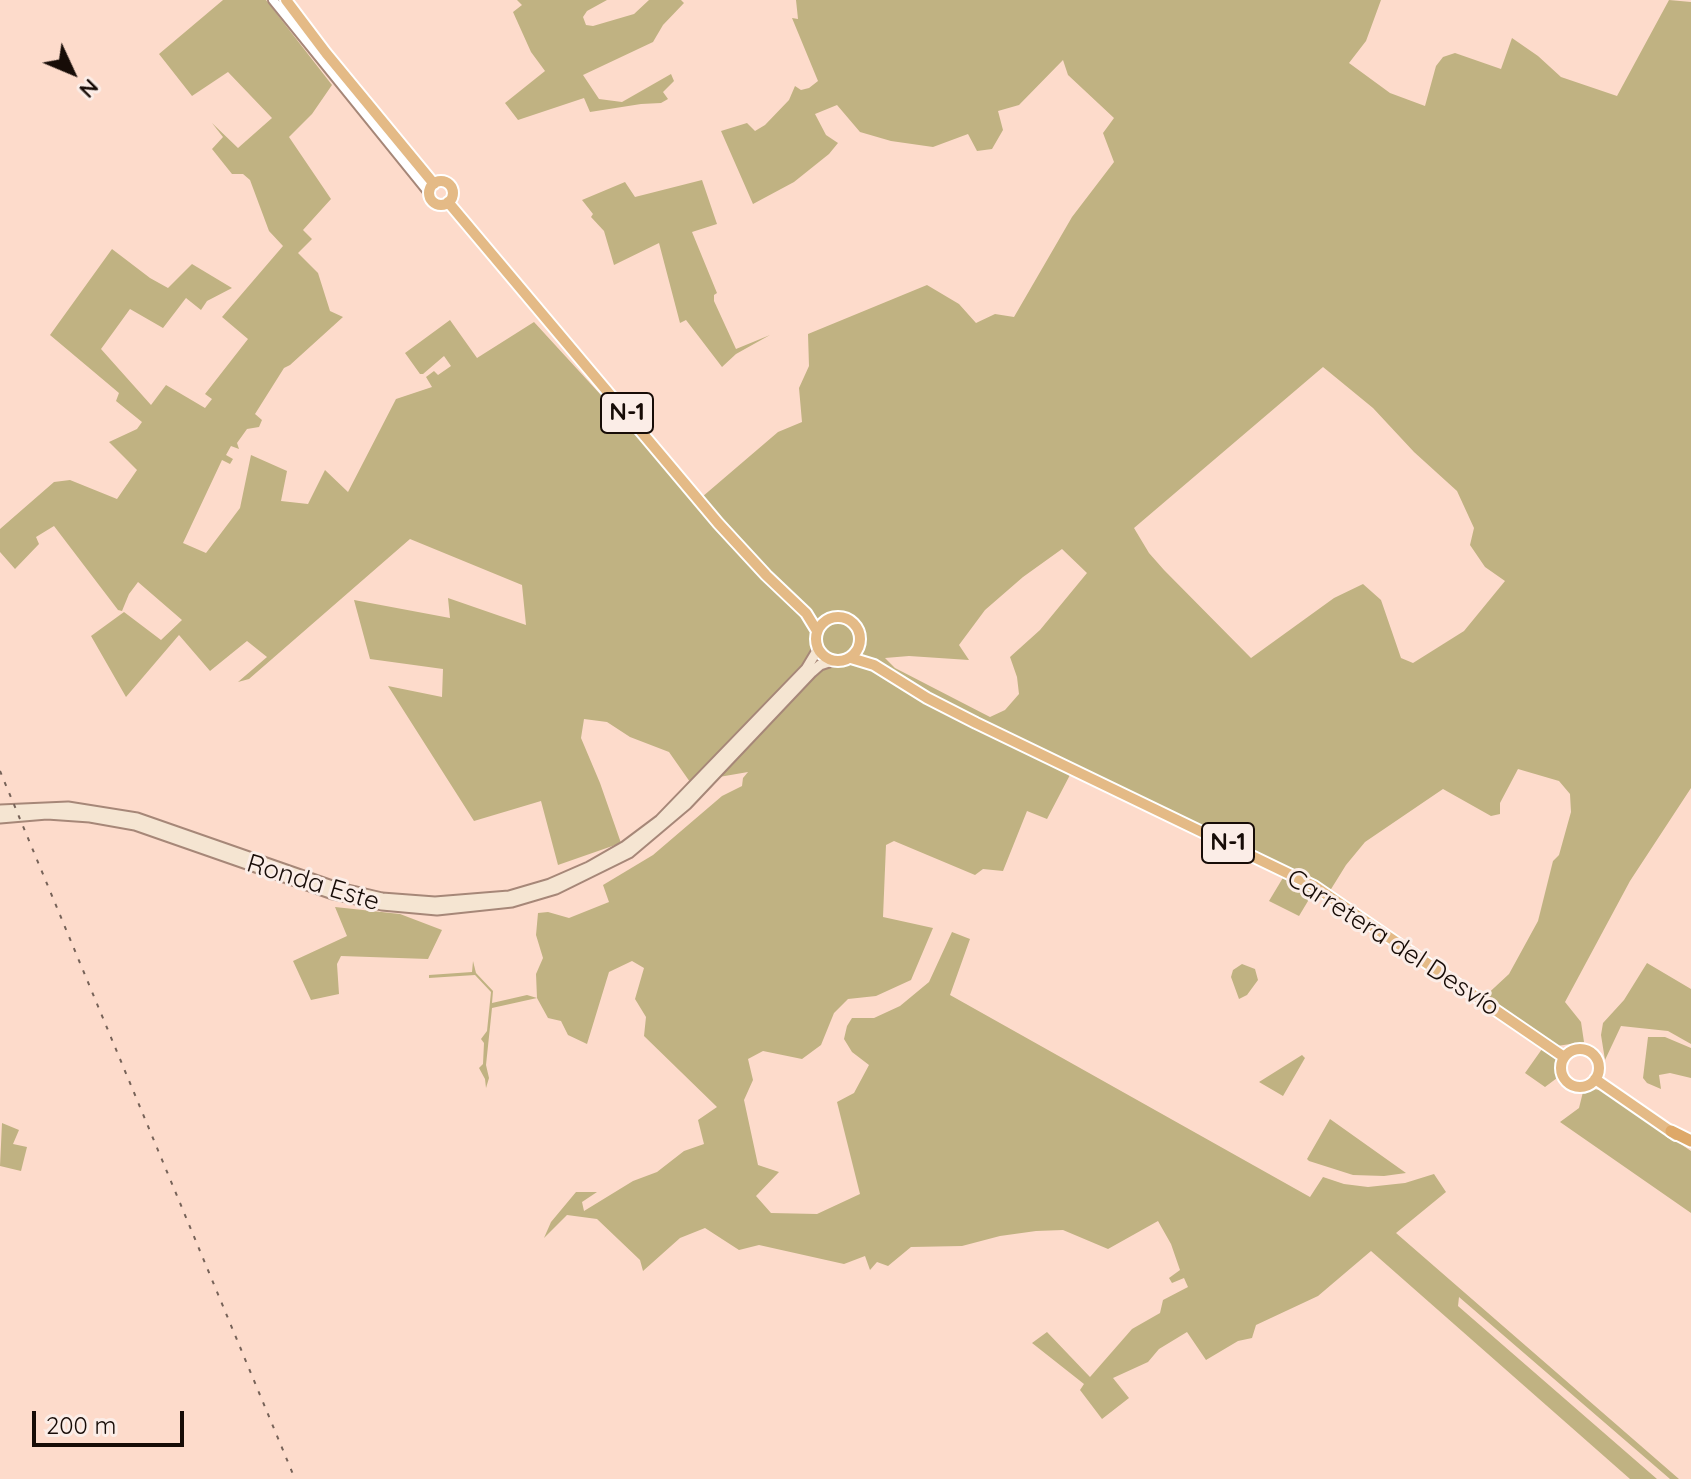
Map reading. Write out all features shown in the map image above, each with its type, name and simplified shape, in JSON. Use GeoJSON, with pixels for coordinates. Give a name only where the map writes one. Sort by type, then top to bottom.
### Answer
{"type":"FeatureCollection","features":[{"type":"Feature","properties":{"kind":"highway"},"geometry":{"type":"LineString","coordinates":[[286,0],[289,13]]}},
{"type":"Feature","properties":{"kind":"highway","name":"N-1"},"geometry":{"type":"LineString","coordinates":[[289,13],[431,188],[435,203],[448,202]]}},
{"type":"Feature","properties":{"kind":"highway","name":"N-1"},"geometry":{"type":"LineString","coordinates":[[431,188],[443,181],[451,186],[453,194],[448,202]]}},
{"type":"Feature","properties":{"kind":"highway","name":"N-1"},"geometry":{"type":"LineString","coordinates":[[448,202],[751,559],[806,613],[817,631],[818,649]]}},
{"type":"Feature","properties":{"kind":"highway","name":"N-1"},"geometry":{"type":"LineString","coordinates":[[806,613],[829,619],[841,617],[853,622],[860,632],[860,645]]}},
{"type":"Feature","properties":{"kind":"highway"},"geometry":{"type":"LineString","coordinates":[[817,631],[829,619]]}},
{"type":"Feature","properties":{"kind":"highway"},"geometry":{"type":"LineString","coordinates":[[851,658],[860,645]]}},
{"type":"Feature","properties":{"kind":"highway","name":"Carretera del Desvío"},"geometry":{"type":"LineString","coordinates":[[860,645],[874,665]]}},
{"type":"Feature","properties":{"kind":"highway"},"geometry":{"type":"LineString","coordinates":[[818,649],[832,661]]}},
{"type":"Feature","properties":{"kind":"highway","name":"N-1"},"geometry":{"type":"LineString","coordinates":[[832,661],[851,658]]}},
{"type":"Feature","properties":{"kind":"highway","name":"Carretera del Desvío"},"geometry":{"type":"LineString","coordinates":[[851,658],[874,665],[927,698],[976,723],[1314,886],[1564,1057]]}},
{"type":"Feature","properties":{"kind":"highway","name":"N-1"},"geometry":{"type":"LineString","coordinates":[[1580,1049],[1594,1054],[1600,1068],[1595,1079],[1580,1088],[1567,1082],[1561,1069],[1564,1057],[1572,1050],[1580,1049]]}},
{"type":"Feature","properties":{"kind":"highway","name":"N-1"},"geometry":{"type":"LineString","coordinates":[[1595,1079],[1671,1131]]}},
{"type":"Feature","properties":{"kind":"highway"},"geometry":{"type":"LineString","coordinates":[[1671,1131],[1691,1143]]}},
{"type":"Feature","properties":{"kind":"main road","name":"Ronda Este"},"geometry":{"type":"LineString","coordinates":[[0,810],[68,807],[127,816],[335,887],[382,898],[435,902],[509,896],[550,884],[589,867],[624,847],[660,820],[806,669],[818,649]]}},
{"type":"Feature","properties":{"kind":"main road","name":"Ronda Este"},"geometry":{"type":"LineString","coordinates":[[0,818],[47,814],[115,820],[333,894],[382,905],[437,910],[512,902],[556,889],[629,853],[687,804],[812,672],[832,661]]}},
{"type":"Feature","properties":{"kind":"street"},"geometry":{"type":"LineString","coordinates":[[273,0],[289,13]]}},
{"type":"Feature","properties":{"kind":"shaded area"},"geometry":{"type":"Polygon","coordinates":[[[223,0],[266,0],[332,85],[312,114],[289,137],[331,199],[303,230],[312,239],[298,253],[318,273],[330,311],[343,317],[284,368],[255,414],[262,420],[259,427],[247,429],[237,443],[239,449],[231,446],[226,455],[233,459],[230,464],[222,460],[183,543],[206,553],[240,508],[251,455],[287,471],[281,501],[308,504],[325,470],[348,492],[396,399],[432,387],[426,377],[434,371],[438,375],[451,366],[444,356],[420,374],[405,353],[450,320],[477,358],[534,322],[755,563],[736,534],[702,497],[778,432],[802,422],[799,388],[809,366],[808,334],[927,285],[959,304],[976,323],[995,314],[1014,317],[1072,217],[1114,162],[1103,133],[1114,118],[1068,75],[1063,60],[1019,105],[998,111],[1003,130],[992,149],[977,151],[968,134],[933,147],[891,141],[860,132],[837,105],[815,114],[826,135],[838,143],[794,182],[753,204],[721,131],[747,123],[755,131],[789,100],[795,86],[801,90],[818,81],[792,18],[798,19],[796,0],[1381,0],[1366,41],[1349,63],[1390,93],[1425,106],[1436,66],[1443,57],[1455,53],[1501,69],[1512,38],[1561,77],[1617,96],[1669,0],[1691,2],[1691,788],[1630,881],[1565,1002],[1581,1022],[1584,1042],[1557,1046],[1481,1000],[1509,974],[1538,921],[1553,861],[1559,855],[1571,812],[1570,794],[1559,781],[1518,769],[1500,803],[1500,814],[1491,816],[1443,789],[1365,842],[1328,894],[1071,773],[1047,819],[1027,811],[1003,871],[983,869],[975,875],[894,841],[886,845],[883,917],[933,928],[911,980],[876,996],[848,999],[834,1013],[821,1045],[802,1059],[763,1051],[748,1059],[753,1080],[744,1100],[758,1165],[779,1172],[756,1196],[771,1213],[817,1214],[860,1194],[837,1102],[854,1093],[869,1065],[852,1052],[844,1039],[847,1026],[852,1018],[874,1018],[900,1006],[929,982],[952,932],[970,939],[950,995],[1310,1197],[1323,1177],[1368,1187],[1405,1183],[1434,1174],[1446,1192],[1396,1233],[1679,1479],[1670,1479],[1459,1297],[1458,1306],[1657,1479],[1630,1479],[1371,1251],[1318,1296],[1256,1325],[1252,1338],[1238,1341],[1206,1360],[1187,1332],[1159,1349],[1148,1362],[1113,1378],[1129,1398],[1102,1419],[1080,1390],[1084,1384],[1032,1343],[1047,1332],[1090,1377],[1132,1329],[1160,1313],[1163,1300],[1188,1287],[1184,1278],[1172,1283],[1169,1278],[1180,1270],[1171,1244],[1158,1221],[1108,1249],[1063,1230],[1036,1231],[962,1246],[911,1247],[888,1266],[877,1262],[870,1270],[865,1256],[844,1264],[759,1245],[739,1250],[705,1228],[680,1238],[643,1271],[640,1260],[597,1219],[567,1215],[544,1238],[551,1222],[576,1192],[597,1192],[582,1202],[584,1211],[633,1181],[657,1172],[684,1151],[704,1144],[698,1120],[717,1107],[644,1036],[646,1017],[635,999],[644,968],[632,961],[609,972],[587,1044],[568,1035],[561,1021],[548,1018],[537,998],[536,974],[543,958],[536,935],[538,913],[548,912],[569,918],[609,902],[603,885],[653,855],[722,796],[742,786],[748,772],[690,782],[669,752],[630,737],[607,722],[584,719],[581,738],[621,843],[558,865],[541,801],[474,821],[388,686],[442,697],[443,669],[370,659],[354,600],[450,618],[448,598],[526,625],[522,585],[410,539],[249,679],[238,682],[267,657],[247,641],[210,671],[179,635],[126,697],[91,636],[124,612],[161,640],[182,620],[138,582],[122,611],[118,610],[54,526],[36,537],[39,544],[15,569],[0,552],[0,529],[54,482],[70,480],[117,499],[137,470],[109,442],[137,429],[142,422],[116,401],[119,393],[50,335],[112,249],[168,288],[192,264],[232,288],[207,301],[201,310],[186,298],[163,328],[130,309],[101,349],[151,405],[166,385],[205,408],[212,399],[205,394],[248,339],[222,317],[283,246],[269,231],[250,180],[243,174],[232,174],[212,149],[223,137],[212,123],[238,148],[272,118],[228,72],[192,96],[159,54],[223,0]],[[1323,367],[1134,528],[1164,570],[1251,658],[1334,598],[1363,584],[1381,600],[1401,658],[1413,663],[1464,631],[1505,581],[1485,567],[1470,545],[1474,528],[1457,491],[1414,452],[1373,408],[1323,367]],[[1062,549],[985,610],[959,645],[969,660],[909,656],[885,658],[895,668],[990,717],[1005,710],[1019,694],[1010,657],[1040,630],[1087,573],[1062,549]]]}},
{"type":"Feature","properties":{"kind":"shaded area"},"geometry":{"type":"Polygon","coordinates":[[[517,0],[607,0],[587,11],[583,17],[586,25],[593,26],[634,14],[649,0],[681,0],[684,3],[663,25],[653,42],[583,75],[599,99],[622,102],[671,74],[674,81],[663,92],[668,99],[661,103],[590,112],[584,98],[518,120],[505,103],[545,71],[531,52],[513,12],[522,5],[517,0]]]}},
{"type":"Feature","properties":{"kind":"shaded area"},"geometry":{"type":"Polygon","coordinates":[[[702,180],[717,224],[692,232],[717,293],[714,301],[736,349],[770,335],[736,354],[722,367],[686,320],[680,323],[659,243],[614,265],[604,231],[591,217],[593,214],[582,200],[625,182],[635,197],[702,180]]]}},
{"type":"Feature","properties":{"kind":"shaded area"},"geometry":{"type":"Polygon","coordinates":[[[1284,876],[1314,891],[1299,916],[1269,901],[1284,876]]]}},
{"type":"Feature","properties":{"kind":"shaded area"},"geometry":{"type":"Polygon","coordinates":[[[335,907],[400,914],[442,930],[428,959],[341,956],[337,964],[339,994],[311,1000],[293,961],[347,936],[335,907]]]}},
{"type":"Feature","properties":{"kind":"shaded area"},"geometry":{"type":"Polygon","coordinates":[[[473,961],[476,973],[493,991],[492,1003],[527,995],[537,998],[492,1008],[486,1088],[479,1068],[483,1064],[484,1043],[481,1039],[487,1031],[491,992],[475,975],[429,978],[429,975],[472,972],[473,961]]]}},
{"type":"Feature","properties":{"kind":"shaded area"},"geometry":{"type":"Polygon","coordinates":[[[1647,963],[1691,989],[1691,1044],[1668,1031],[1621,1026],[1605,1060],[1601,1035],[1603,1023],[1624,1000],[1647,963]]]}},
{"type":"Feature","properties":{"kind":"shaded area"},"geometry":{"type":"Polygon","coordinates":[[[1242,964],[1255,969],[1258,980],[1247,995],[1239,999],[1231,977],[1233,970],[1242,964]]]}},
{"type":"Feature","properties":{"kind":"shaded area"},"geometry":{"type":"Polygon","coordinates":[[[1648,1037],[1665,1037],[1691,1048],[1691,1078],[1670,1073],[1659,1075],[1661,1089],[1647,1083],[1643,1078],[1648,1037]]]}},
{"type":"Feature","properties":{"kind":"shaded area"},"geometry":{"type":"Polygon","coordinates":[[[1542,1049],[1557,1059],[1559,1064],[1557,1078],[1545,1087],[1525,1073],[1542,1049]]]}},
{"type":"Feature","properties":{"kind":"shaded area"},"geometry":{"type":"Polygon","coordinates":[[[1302,1055],[1305,1058],[1283,1096],[1259,1082],[1302,1055]]]}},
{"type":"Feature","properties":{"kind":"shaded area"},"geometry":{"type":"Polygon","coordinates":[[[1601,1090],[1691,1151],[1691,1213],[1560,1122],[1579,1108],[1583,1092],[1601,1090]]]}},
{"type":"Feature","properties":{"kind":"shaded area"},"geometry":{"type":"Polygon","coordinates":[[[1330,1119],[1406,1173],[1353,1175],[1309,1161],[1307,1159],[1330,1119]]]}},
{"type":"Feature","properties":{"kind":"shaded area"},"geometry":{"type":"Polygon","coordinates":[[[2,1123],[19,1130],[13,1144],[27,1147],[21,1171],[0,1166],[2,1123]]]}},
{"type":"Feature","properties":{"kind":"railway"},"geometry":{"type":"LineString","coordinates":[[0,771],[295,1479]]}}]}
